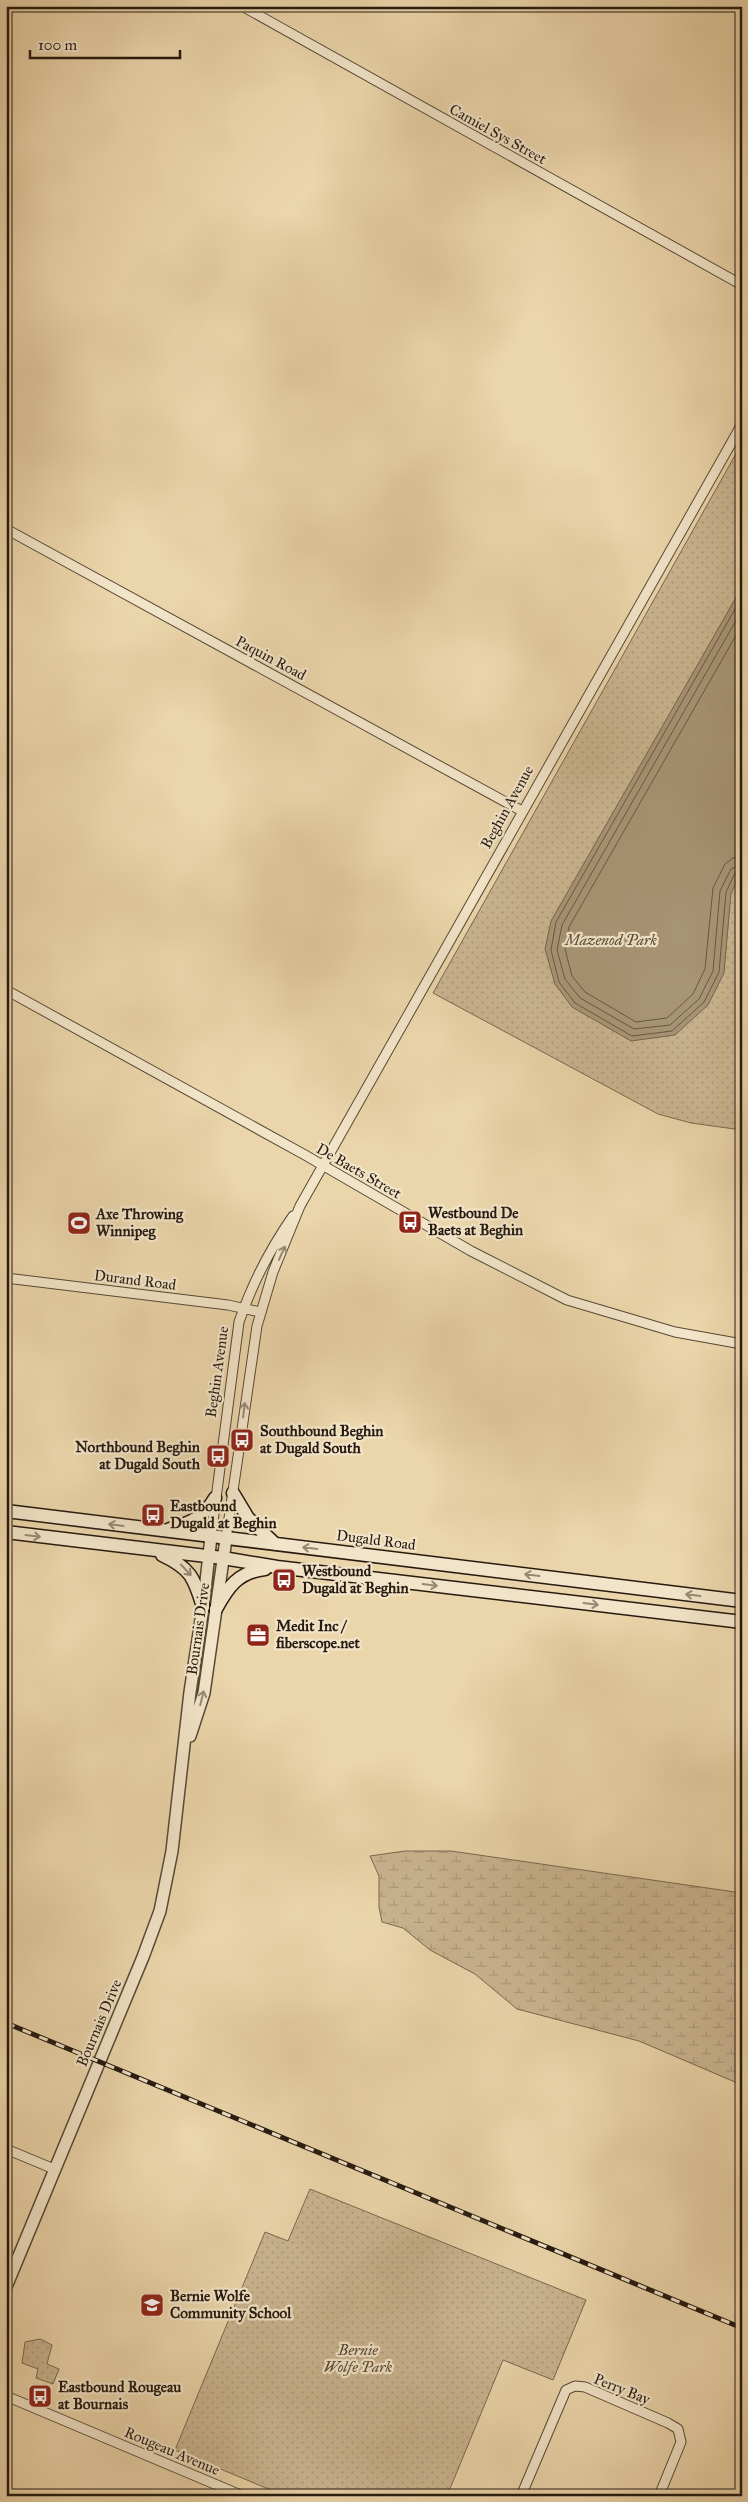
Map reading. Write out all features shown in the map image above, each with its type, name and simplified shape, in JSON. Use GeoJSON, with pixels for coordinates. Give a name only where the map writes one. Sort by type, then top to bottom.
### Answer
{"type":"FeatureCollection","features":[{"type":"Feature","properties":{"kind":"main road"},"geometry":{"type":"LineString","coordinates":[[233,1493],[248,1518],[274,1544]]}},
{"type":"Feature","properties":{"kind":"main road"},"geometry":{"type":"LineString","coordinates":[[164,1531],[194,1522],[209,1508],[215,1498]]}},
{"type":"Feature","properties":{"kind":"main road","name":"Dugald Road"},"geometry":{"type":"LineString","coordinates":[[6,1511],[742,1601]]}},
{"type":"Feature","properties":{"kind":"main road"},"geometry":{"type":"LineString","coordinates":[[6,1532],[208,1556],[277,1567],[742,1622]]}},
{"type":"Feature","properties":{"kind":"main road"},"geometry":{"type":"LineString","coordinates":[[150,1550],[178,1562],[189,1571],[210,1608],[238,1577],[253,1570],[277,1567]]}},
{"type":"Feature","properties":{"kind":"street","name":"Camiel Sys Street"},"geometry":{"type":"LineString","coordinates":[[242,6],[742,285]]}},
{"type":"Feature","properties":{"kind":"street","name":"Beghin Avenue"},"geometry":{"type":"LineString","coordinates":[[208,1556],[236,1338],[250,1290],[275,1243],[300,1206],[323,1166],[742,424]]}},
{"type":"Feature","properties":{"kind":"street","name":"Paquin Road"},"geometry":{"type":"LineString","coordinates":[[6,529],[522,811]]}},
{"type":"Feature","properties":{"kind":"street","name":"De Baets Street"},"geometry":{"type":"LineString","coordinates":[[6,990],[323,1166],[471,1251],[567,1300],[675,1332],[742,1344]]}},
{"type":"Feature","properties":{"kind":"street","name":"Beghin Avenue"},"geometry":{"type":"LineString","coordinates":[[223,1558],[260,1312],[273,1272],[300,1206]]}},
{"type":"Feature","properties":{"kind":"street","name":"Durand Road"},"geometry":{"type":"LineString","coordinates":[[6,1278],[244,1308],[260,1312]]}},
{"type":"Feature","properties":{"kind":"street","name":"Bournais Drive"},"geometry":{"type":"LineString","coordinates":[[208,1556],[210,1608]]}},
{"type":"Feature","properties":{"kind":"street","name":"Bournais Drive"},"geometry":{"type":"LineString","coordinates":[[6,2287],[143,1957],[160,1911],[166,1886],[184,1762],[190,1692],[223,1558]]}},
{"type":"Feature","properties":{"kind":"street"},"geometry":{"type":"LineString","coordinates":[[6,2149],[54,2169]]}},
{"type":"Feature","properties":{"kind":"street","name":"Perry Bay"},"geometry":{"type":"LineString","coordinates":[[521,2496],[566,2390],[575,2386],[585,2388],[678,2429],[681,2442],[659,2496]]}},
{"type":"Feature","properties":{"kind":"street","name":"Rougeau Avenue"},"geometry":{"type":"LineString","coordinates":[[6,2396],[226,2492],[244,2496]]}},
{"type":"Feature","properties":{"kind":"green space","name":"Mazenod Park"},"geometry":{"type":"Polygon","coordinates":[[[742,443],[742,1130],[691,1123],[658,1114],[433,993],[742,443]]]}},
{"type":"Feature","properties":{"kind":"green space"},"geometry":{"type":"Polygon","coordinates":[[[405,1851],[451,1851],[742,1893],[742,2085],[639,2041],[517,2009],[475,1974],[430,1950],[403,1928],[382,1922],[379,1907],[379,1876],[370,1856],[405,1851]]]}},
{"type":"Feature","properties":{"kind":"green space","name":"Bernie Wolfe Park"},"geometry":{"type":"Polygon","coordinates":[[[310,2189],[586,2300],[553,2380],[503,2360],[447,2496],[285,2496],[175,2450],[265,2232],[288,2241],[310,2189]]]}},
{"type":"Feature","properties":{"kind":"green space"},"geometry":{"type":"Polygon","coordinates":[[[40,2339],[52,2345],[47,2364],[59,2369],[53,2384],[36,2378],[38,2369],[22,2363],[25,2342],[40,2339]]]}},
{"type":"Feature","properties":{"kind":"water"},"geometry":{"type":"Polygon","coordinates":[[[742,587],[742,871],[731,893],[724,973],[708,1005],[675,1035],[631,1041],[572,1007],[555,984],[545,949],[551,921],[742,587]]]}},
{"type":"Feature","properties":{"kind":"railway"},"geometry":{"type":"LineString","coordinates":[[6,2023],[742,2328]]}},
{"type":"Feature","properties":{"kind":"place","name":"Westbound De Baets at Beghin"},"geometry":{"type":"Point","coordinates":[410,1222]}},
{"type":"Feature","properties":{"kind":"place","name":"Axe Throwing Winnipeg"},"geometry":{"type":"Point","coordinates":[79,1223]}},
{"type":"Feature","properties":{"kind":"place","name":"Southbound Beghin at Dugald South"},"geometry":{"type":"Point","coordinates":[242,1440]}},
{"type":"Feature","properties":{"kind":"place","name":"Northbound Beghin at Dugald South"},"geometry":{"type":"Point","coordinates":[218,1456]}},
{"type":"Feature","properties":{"kind":"place","name":"Eastbound Dugald at Beghin"},"geometry":{"type":"Point","coordinates":[153,1515]}},
{"type":"Feature","properties":{"kind":"place","name":"Westbound Dugald at Beghin"},"geometry":{"type":"Point","coordinates":[284,1580]}},
{"type":"Feature","properties":{"kind":"place","name":"Medit Inc / fiberscope.net"},"geometry":{"type":"Point","coordinates":[258,1635]}},
{"type":"Feature","properties":{"kind":"place","name":"Bernie Wolfe Community School"},"geometry":{"type":"Point","coordinates":[152,2305]}},
{"type":"Feature","properties":{"kind":"place","name":"Eastbound Rougeau at Bournais"},"geometry":{"type":"Point","coordinates":[40,2396]}}]}
